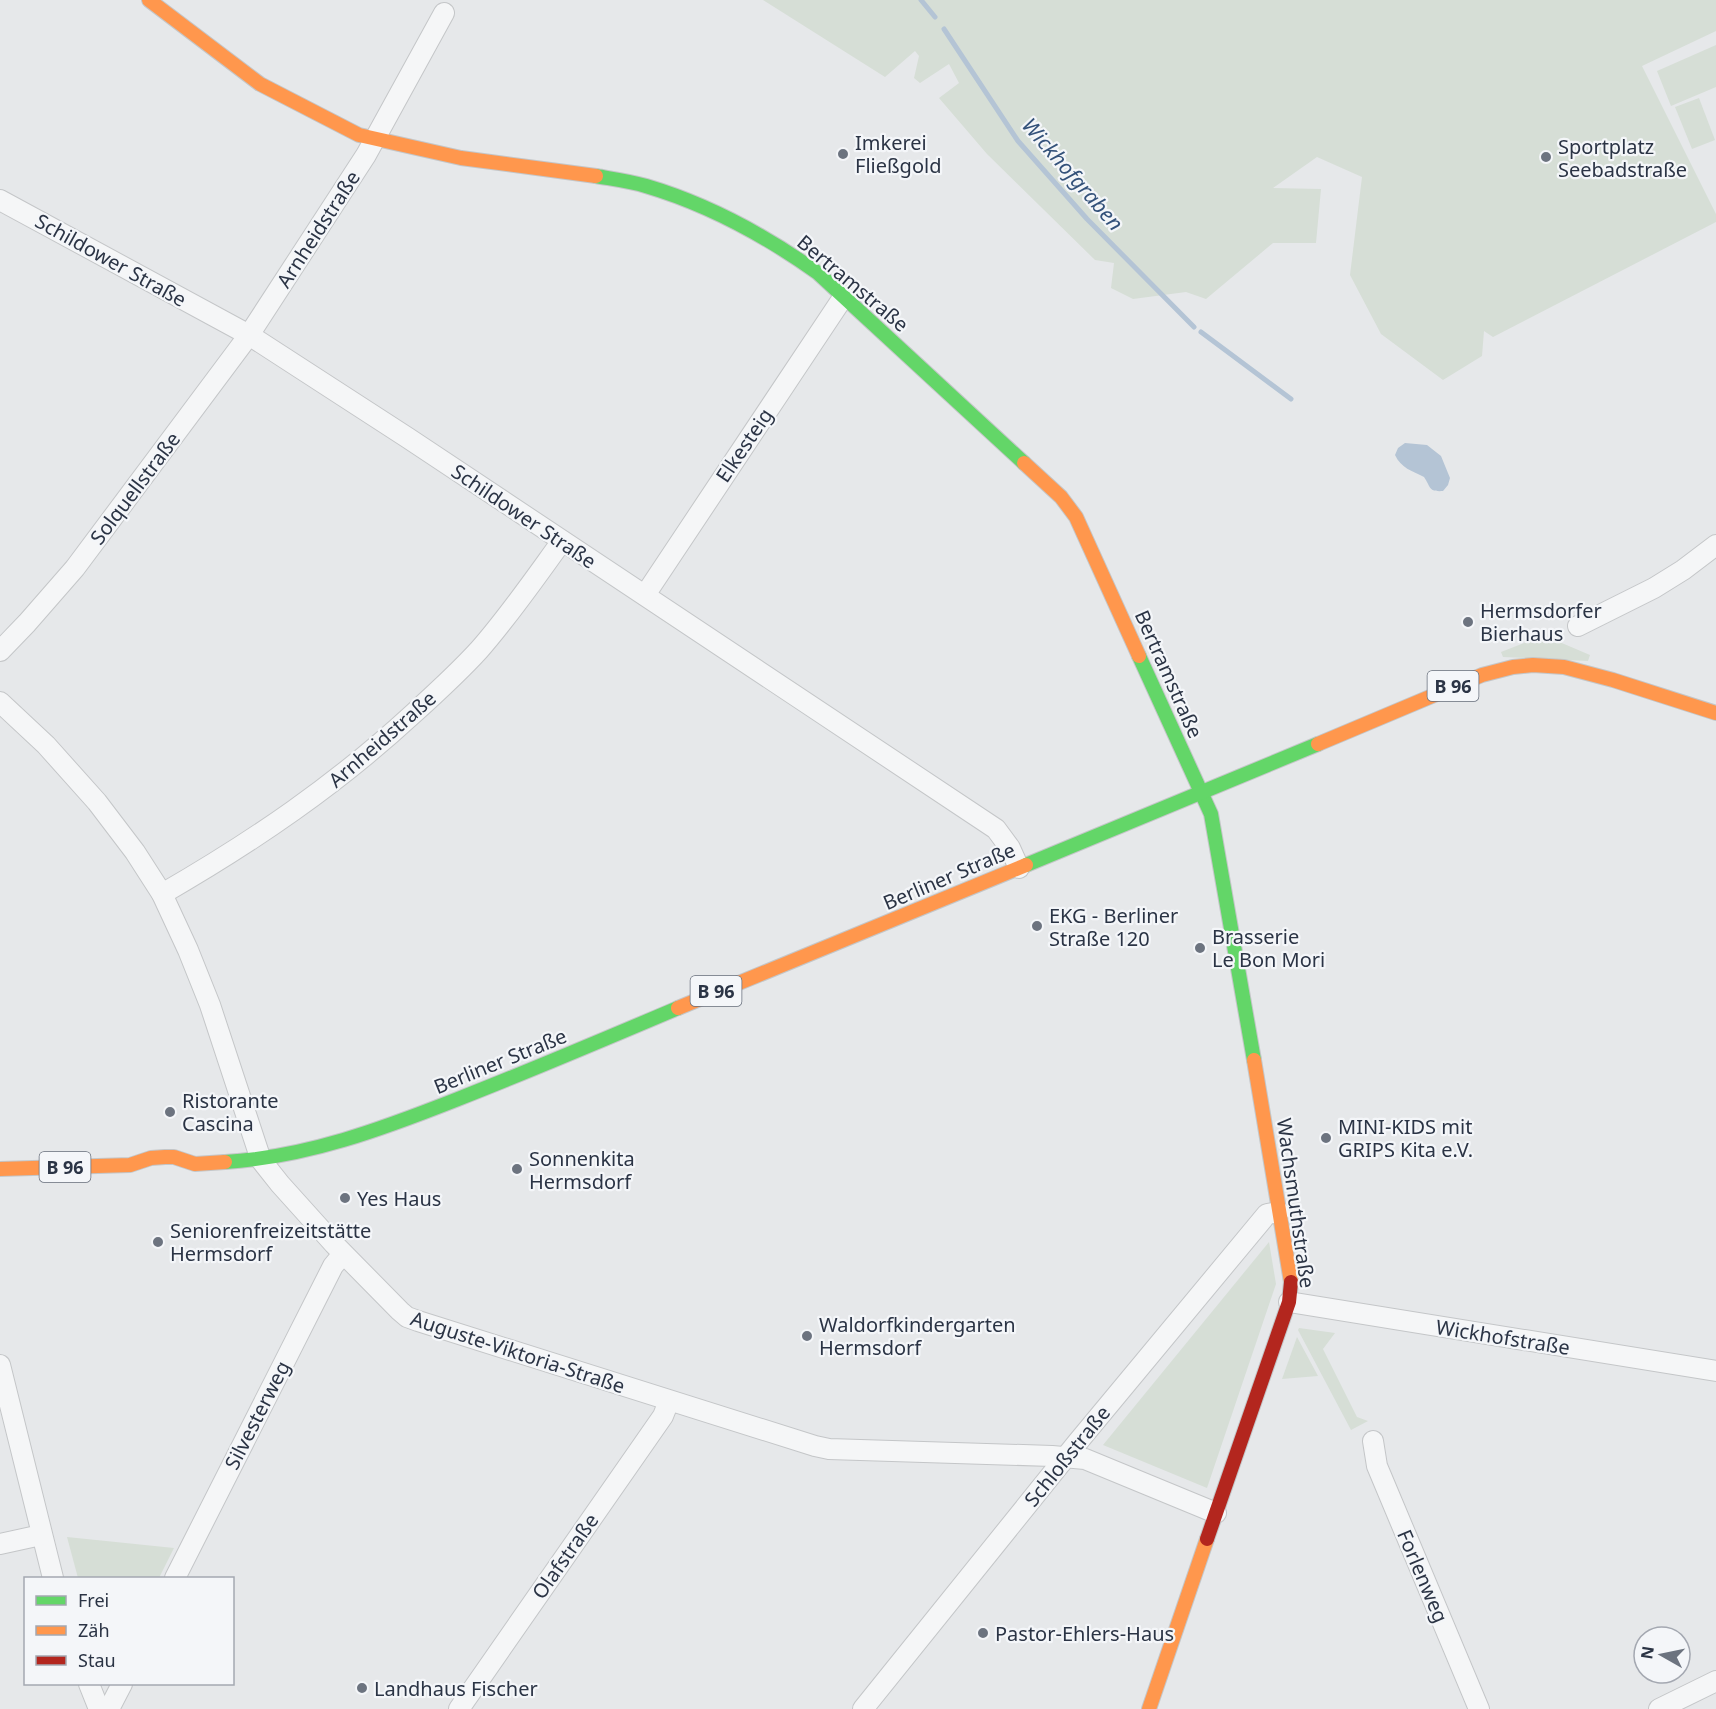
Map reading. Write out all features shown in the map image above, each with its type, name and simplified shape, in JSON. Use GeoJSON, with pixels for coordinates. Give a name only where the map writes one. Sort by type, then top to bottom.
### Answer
{"type":"FeatureCollection","features":[{"type":"Feature","properties":{"kind":"street","name":"Bertramstraße"},"geometry":{"type":"LineString","coordinates":[[149,0],[260,84],[359,135],[461,158],[575,172],[644,185],[679,197],[747,228],[789,252],[818,273],[1061,497],[1076,517],[1201,793]]}},
{"type":"Feature","properties":{"kind":"street"},"geometry":{"type":"LineString","coordinates":[[375,140],[444,13]]}},
{"type":"Feature","properties":{"kind":"street","name":"Arnheidstraße"},"geometry":{"type":"LineString","coordinates":[[260,317],[375,140]]}},
{"type":"Feature","properties":{"kind":"street","name":"Schildower Straße"},"geometry":{"type":"LineString","coordinates":[[0,200],[249,335],[996,829],[1010,848],[1019,868]]}},
{"type":"Feature","properties":{"kind":"street","name":"Elkesteig"},"geometry":{"type":"LineString","coordinates":[[645,595],[844,296]]}},
{"type":"Feature","properties":{"kind":"street","name":"Solquellstraße"},"geometry":{"type":"LineString","coordinates":[[0,651],[75,568],[249,335],[260,317]]}},
{"type":"Feature","properties":{"kind":"street","name":"Arnheidstraße"},"geometry":{"type":"LineString","coordinates":[[162,894],[224,857],[307,802],[385,740],[478,651],[562,541]]}},
{"type":"Feature","properties":{"kind":"street"},"geometry":{"type":"LineString","coordinates":[[1578,626],[1654,588],[1716,545]]}},
{"type":"Feature","properties":{"kind":"street","name":"Berliner Straße"},"geometry":{"type":"LineString","coordinates":[[176,1172],[195,1164],[261,1160],[331,1145],[398,1123],[515,1077],[732,984],[893,921],[1463,682],[1513,667],[1533,665],[1564,667],[1716,713]]}},
{"type":"Feature","properties":{"kind":"street","name":"Auguste-Viktoria-Straße"},"geometry":{"type":"LineString","coordinates":[[0,702],[46,745],[97,802],[135,852],[162,894],[210,1005],[261,1160],[343,1254],[407,1317],[822,1448],[1085,1459],[1216,1513]]}},
{"type":"Feature","properties":{"kind":"street","name":"Wachsmuthstraße"},"geometry":{"type":"LineString","coordinates":[[1149,1709],[1289,1302],[1292,1287],[1215,832],[1211,814],[1201,793]]}},
{"type":"Feature","properties":{"kind":"street","name":"Berliner Straße"},"geometry":{"type":"LineString","coordinates":[[0,1169],[130,1165],[151,1158],[165,1157],[174,1157],[195,1164]]}},
{"type":"Feature","properties":{"kind":"street","name":"Berliner Straße"},"geometry":{"type":"LineString","coordinates":[[130,1165],[152,1173]]}},
{"type":"Feature","properties":{"kind":"street","name":"Schloßstraße"},"geometry":{"type":"LineString","coordinates":[[863,1709],[1267,1214],[1280,1212]]}},
{"type":"Feature","properties":{"kind":"street","name":"Silvesterweg"},"geometry":{"type":"LineString","coordinates":[[176,1577],[333,1266],[343,1254]]}},
{"type":"Feature","properties":{"kind":"street","name":"Wickhofstraße"},"geometry":{"type":"LineString","coordinates":[[1289,1302],[1716,1371]]}},
{"type":"Feature","properties":{"kind":"street"},"geometry":{"type":"LineString","coordinates":[[0,1365],[52,1577]]}},
{"type":"Feature","properties":{"kind":"street","name":"Olafstraße"},"geometry":{"type":"LineString","coordinates":[[459,1709],[663,1416],[669,1401]]}},
{"type":"Feature","properties":{"kind":"street","name":"Forlenweg"},"geometry":{"type":"LineString","coordinates":[[1373,1441],[1377,1467],[1479,1709]]}},
{"type":"Feature","properties":{"kind":"street"},"geometry":{"type":"LineString","coordinates":[[0,1544],[41,1535]]}},
{"type":"Feature","properties":{"kind":"street"},"geometry":{"type":"LineString","coordinates":[[1659,1709],[1716,1680]]}},
{"type":"Feature","properties":{"kind":"street"},"geometry":{"type":"LineString","coordinates":[[89,1685],[99,1709]]}},
{"type":"Feature","properties":{"kind":"street"},"geometry":{"type":"LineString","coordinates":[[109,1709],[121,1685]]}},
{"type":"Feature","properties":{"kind":"shaded area"},"geometry":{"type":"Polygon","coordinates":[[[763,0],[1716,0],[1716,31],[1642,66],[1716,214],[1716,222],[1493,337],[1484,331],[1482,356],[1443,380],[1381,334],[1350,275],[1362,177],[1317,157],[1273,188],[1321,189],[1316,243],[1273,243],[1206,299],[1186,292],[1133,299],[1111,288],[1114,263],[1095,260],[987,154],[939,98],[959,83],[949,64],[920,83],[914,78],[919,56],[915,51],[885,77],[763,0]]]}},
{"type":"Feature","properties":{"kind":"shaded area"},"geometry":{"type":"Polygon","coordinates":[[[1716,45],[1716,87],[1671,106],[1657,71],[1716,45]]]}},
{"type":"Feature","properties":{"kind":"shaded area"},"geometry":{"type":"Polygon","coordinates":[[[1699,98],[1715,140],[1692,149],[1675,107],[1699,98]]]}},
{"type":"Feature","properties":{"kind":"shaded area"},"geometry":{"type":"Polygon","coordinates":[[[1537,638],[1550,638],[1590,655],[1588,661],[1503,657],[1501,652],[1537,638]]]}},
{"type":"Feature","properties":{"kind":"shaded area"},"geometry":{"type":"Polygon","coordinates":[[[1269,1242],[1276,1284],[1207,1488],[1103,1445],[1269,1242]]]}},
{"type":"Feature","properties":{"kind":"shaded area"},"geometry":{"type":"Polygon","coordinates":[[[1299,1328],[1335,1333],[1323,1349],[1357,1417],[1368,1421],[1351,1430],[1299,1328]]]}},
{"type":"Feature","properties":{"kind":"shaded area"},"geometry":{"type":"Polygon","coordinates":[[[1297,1337],[1318,1376],[1282,1379],[1297,1337]]]}},
{"type":"Feature","properties":{"kind":"shaded area"},"geometry":{"type":"Polygon","coordinates":[[[67,1537],[174,1548],[160,1577],[78,1577],[67,1537]]]}},
{"type":"Feature","properties":{"kind":"water"},"geometry":{"type":"Polygon","coordinates":[[[1405,443],[1427,445],[1441,456],[1450,478],[1443,491],[1432,490],[1424,477],[1400,463],[1395,455],[1398,448],[1405,443]]]}},
{"type":"Feature","properties":{"kind":"waterway","name":"Wickhofgraben"},"geometry":{"type":"LineString","coordinates":[[921,0],[935,17]]}},
{"type":"Feature","properties":{"kind":"waterway","name":"Wickhofgraben"},"geometry":{"type":"LineString","coordinates":[[944,29],[1018,141],[1087,219],[1194,327]]}},
{"type":"Feature","properties":{"kind":"waterway","name":"Wickhofgraben"},"geometry":{"type":"LineString","coordinates":[[1201,332],[1291,399]]}},
{"type":"Feature","properties":{"kind":"traffic: fast"},"geometry":{"type":"LineString","coordinates":[[596,176],[640,184],[691,202],[735,222],[798,259],[818,273],[1024,463]]}},
{"type":"Feature","properties":{"kind":"traffic: fast"},"geometry":{"type":"LineString","coordinates":[[1139,656],[1211,814],[1254,1060]]}},
{"type":"Feature","properties":{"kind":"traffic: fast"},"geometry":{"type":"LineString","coordinates":[[1026,865],[1318,744]]}},
{"type":"Feature","properties":{"kind":"traffic: fast"},"geometry":{"type":"LineString","coordinates":[[225,1162],[315,1148],[372,1131],[486,1088],[678,1008]]}},
{"type":"Feature","properties":{"kind":"traffic: slow"},"geometry":{"type":"LineString","coordinates":[[149,0],[260,84],[359,135],[461,158],[596,176]]}},
{"type":"Feature","properties":{"kind":"traffic: slow"},"geometry":{"type":"LineString","coordinates":[[1024,463],[1061,497],[1076,517],[1139,656]]}},
{"type":"Feature","properties":{"kind":"traffic: slow"},"geometry":{"type":"LineString","coordinates":[[1318,744],[1482,675],[1513,667],[1533,665],[1564,667],[1716,713]]}},
{"type":"Feature","properties":{"kind":"traffic: slow"},"geometry":{"type":"LineString","coordinates":[[678,1008],[1026,865]]}},
{"type":"Feature","properties":{"kind":"traffic: slow"},"geometry":{"type":"LineString","coordinates":[[1254,1060],[1291,1282]]}},
{"type":"Feature","properties":{"kind":"traffic: slow"},"geometry":{"type":"LineString","coordinates":[[0,1169],[130,1165],[151,1158],[165,1157],[174,1157],[195,1164],[225,1162]]}},
{"type":"Feature","properties":{"kind":"traffic: slow"},"geometry":{"type":"LineString","coordinates":[[1149,1709],[1207,1539]]}},
{"type":"Feature","properties":{"kind":"traffic: jam"},"geometry":{"type":"LineString","coordinates":[[1207,1539],[1289,1302],[1291,1282]]}},
{"type":"Feature","properties":{"kind":"place","name":"Imkerei Fließgold"},"geometry":{"type":"Point","coordinates":[843,154]}},
{"type":"Feature","properties":{"kind":"place","name":"Sportplatz Seebadstraße"},"geometry":{"type":"Point","coordinates":[1546,157]}},
{"type":"Feature","properties":{"kind":"place","name":"Hermsdorfer Bierhaus"},"geometry":{"type":"Point","coordinates":[1468,622]}},
{"type":"Feature","properties":{"kind":"place","name":"EKG - Berliner Straße 120"},"geometry":{"type":"Point","coordinates":[1037,926]}},
{"type":"Feature","properties":{"kind":"place","name":"Brasserie Le Bon Mori"},"geometry":{"type":"Point","coordinates":[1200,948]}},
{"type":"Feature","properties":{"kind":"place","name":"Ristorante Cascina"},"geometry":{"type":"Point","coordinates":[170,1112]}},
{"type":"Feature","properties":{"kind":"place","name":"MINI-KIDS mit GRIPS Kita e.V."},"geometry":{"type":"Point","coordinates":[1326,1138]}},
{"type":"Feature","properties":{"kind":"place","name":"Sonnenkita Hermsdorf"},"geometry":{"type":"Point","coordinates":[517,1169]}},
{"type":"Feature","properties":{"kind":"place","name":"Yes Haus"},"geometry":{"type":"Point","coordinates":[345,1198]}},
{"type":"Feature","properties":{"kind":"place","name":"Seniorenfreizeitstätte Hermsdorf"},"geometry":{"type":"Point","coordinates":[158,1242]}},
{"type":"Feature","properties":{"kind":"place","name":"Waldorfkindergarten Hermsdorf"},"geometry":{"type":"Point","coordinates":[807,1336]}},
{"type":"Feature","properties":{"kind":"place","name":"Pastor-Ehlers-Haus"},"geometry":{"type":"Point","coordinates":[983,1633]}},
{"type":"Feature","properties":{"kind":"place","name":"Landhaus Fischer"},"geometry":{"type":"Point","coordinates":[362,1688]}}]}
